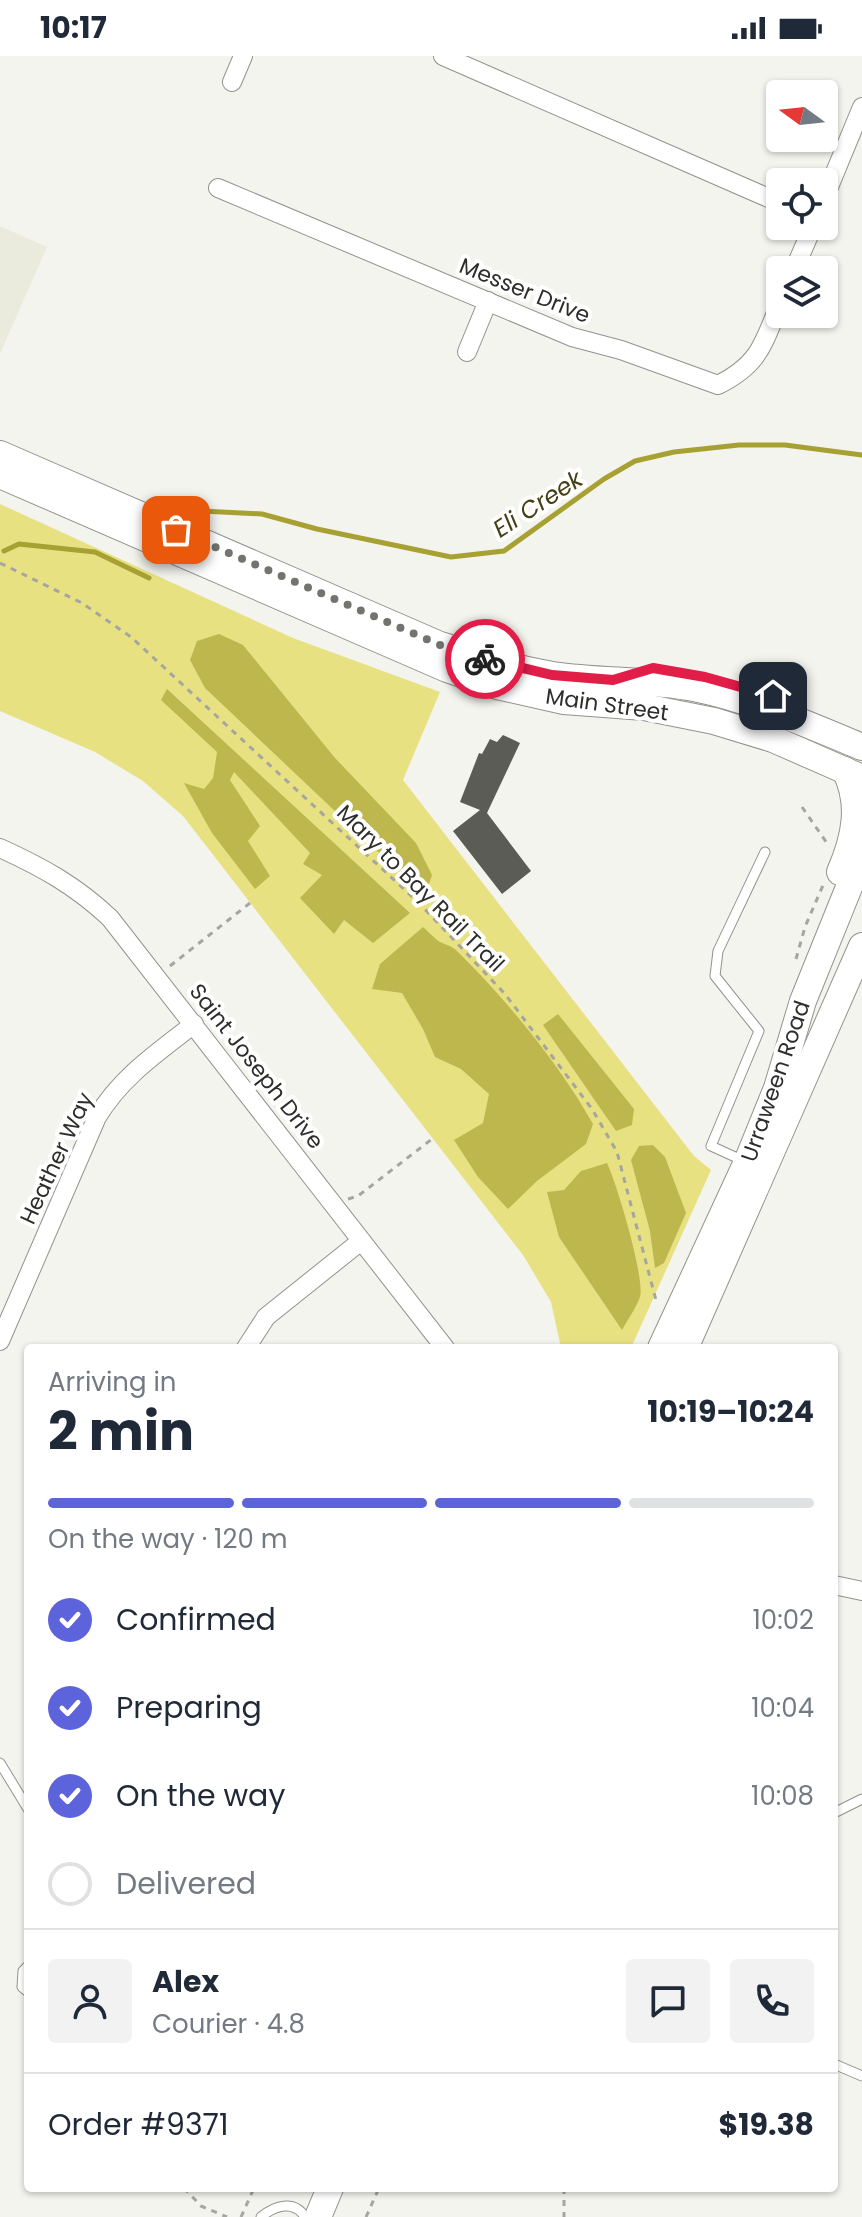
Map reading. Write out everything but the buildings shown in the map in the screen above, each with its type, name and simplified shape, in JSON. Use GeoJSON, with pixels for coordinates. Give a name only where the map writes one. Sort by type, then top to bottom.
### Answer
{"type":"FeatureCollection","features":[{"type":"Feature","properties":{"kind":"main road","name":"Main Street"},"geometry":{"type":"LineString","coordinates":[[0,454],[440,645],[539,672],[690,688],[731,697],[791,717],[862,747]]}},
{"type":"Feature","properties":{"kind":"main road","name":"Main Street"},"geometry":{"type":"LineString","coordinates":[[0,475],[447,669],[497,686],[564,701],[644,707],[714,721],[773,739],[853,774]]}},
{"type":"Feature","properties":{"kind":"main road"},"geometry":{"type":"LineString","coordinates":[[613,680],[653,668],[705,677],[747,687],[862,726]]}},
{"type":"Feature","properties":{"kind":"main road"},"geometry":{"type":"LineString","coordinates":[[803,1001],[808,946],[850,849],[856,820],[853,774]]}},
{"type":"Feature","properties":{"kind":"main road","name":"Urraween Road"},"geometry":{"type":"LineString","coordinates":[[663,1344],[747,1162],[777,1088],[803,1001],[862,855]]}},
{"type":"Feature","properties":{"kind":"main road","name":"Urraween Road"},"geometry":{"type":"LineString","coordinates":[[687,1344],[862,946]]}},
{"type":"Feature","properties":{"kind":"main road"},"geometry":{"type":"LineString","coordinates":[[307,2210],[326,2192]]}},
{"type":"Feature","properties":{"kind":"street"},"geometry":{"type":"LineString","coordinates":[[232,82],[243,56]]}},
{"type":"Feature","properties":{"kind":"street"},"geometry":{"type":"LineString","coordinates":[[443,56],[766,197]]}},
{"type":"Feature","properties":{"kind":"street"},"geometry":{"type":"LineString","coordinates":[[837,168],[862,107]]}},
{"type":"Feature","properties":{"kind":"street","name":"Messer Drive"},"geometry":{"type":"LineString","coordinates":[[218,188],[572,337],[621,350],[718,385],[739,374],[757,356],[769,328]]}},
{"type":"Feature","properties":{"kind":"street"},"geometry":{"type":"LineString","coordinates":[[467,352],[488,301]]}},
{"type":"Feature","properties":{"kind":"street","name":"Saint Joseph Drive"},"geometry":{"type":"LineString","coordinates":[[0,848],[43,867],[86,895],[110,918],[442,1344]]}},
{"type":"Feature","properties":{"kind":"street","name":"Heather Way"},"geometry":{"type":"LineString","coordinates":[[0,1341],[97,1117],[125,1078],[194,1024]]}},
{"type":"Feature","properties":{"kind":"street"},"geometry":{"type":"LineString","coordinates":[[249,1344],[266,1317],[361,1241]]}},
{"type":"Feature","properties":{"kind":"street"},"geometry":{"type":"LineString","coordinates":[[838,1586],[862,1591]]}},
{"type":"Feature","properties":{"kind":"lane"},"geometry":{"type":"LineString","coordinates":[[747,1162],[711,1146],[759,1031],[715,976],[718,951],[765,852]]}},
{"type":"Feature","properties":{"kind":"lane"},"geometry":{"type":"LineString","coordinates":[[0,1763],[24,1802]]}},
{"type":"Feature","properties":{"kind":"lane"},"geometry":{"type":"LineString","coordinates":[[838,1811],[862,1799]]}},
{"type":"Feature","properties":{"kind":"lane"},"geometry":{"type":"LineString","coordinates":[[24,1970],[24,1989]]}},
{"type":"Feature","properties":{"kind":"lane"},"geometry":{"type":"LineString","coordinates":[[838,2066],[862,2076]]}},
{"type":"Feature","properties":{"kind":"lane"},"geometry":{"type":"LineString","coordinates":[[261,2217],[271,2208],[289,2206],[307,2210]]}},
{"type":"Feature","properties":{"kind":"path","name":"Mary to Bay Rail Trail"},"geometry":{"type":"LineString","coordinates":[[0,563],[82,603],[131,637],[419,903],[505,994],[592,1109],[617,1152],[647,1272],[658,1302],[653,1314]]}},
{"type":"Feature","properties":{"kind":"path"},"geometry":{"type":"LineString","coordinates":[[802,807],[835,856]]}},
{"type":"Feature","properties":{"kind":"path"},"geometry":{"type":"LineString","coordinates":[[153,972],[164,965],[173,965],[250,903]]}},
{"type":"Feature","properties":{"kind":"path"},"geometry":{"type":"LineString","coordinates":[[335,1206],[358,1196],[432,1139]]}},
{"type":"Feature","properties":{"kind":"path"},"geometry":{"type":"LineString","coordinates":[[188,2192],[201,2206],[227,2217]]}},
{"type":"Feature","properties":{"kind":"path"},"geometry":{"type":"LineString","coordinates":[[241,2217],[252,2192]]}},
{"type":"Feature","properties":{"kind":"path"},"geometry":{"type":"LineString","coordinates":[[366,2217],[377,2192]]}},
{"type":"Feature","properties":{"kind":"path"},"geometry":{"type":"LineString","coordinates":[[564,2192],[564,2217]]}},
{"type":"Feature","properties":{"kind":"shaded area"},"geometry":{"type":"Polygon","coordinates":[[[0,226],[47,247],[0,354],[0,226]]]}},
{"type":"Feature","properties":{"kind":"shaded area"},"geometry":{"type":"Polygon","coordinates":[[[0,504],[293,638],[440,692],[403,780],[694,1156],[711,1170],[633,1344],[560,1344],[551,1302],[523,1255],[183,816],[143,781],[95,752],[0,711],[0,504]]]}},
{"type":"Feature","properties":{"kind":"shaded area"},"geometry":{"type":"Polygon","coordinates":[[[219,634],[243,645],[335,758],[416,843],[432,875],[428,887],[414,886],[205,688],[190,660],[197,641],[219,634]]]}},
{"type":"Feature","properties":{"kind":"shaded area"},"geometry":{"type":"Polygon","coordinates":[[[167,689],[410,913],[373,943],[344,920],[334,934],[300,898],[322,875],[303,864],[310,853],[234,772],[230,780],[260,826],[248,841],[270,876],[255,889],[212,833],[184,783],[204,789],[213,778],[217,752],[161,700],[167,689]]]}},
{"type":"Feature","properties":{"kind":"shaded area"},"geometry":{"type":"Polygon","coordinates":[[[423,927],[437,940],[456,950],[513,1012],[565,1079],[593,1124],[586,1144],[537,1181],[508,1209],[478,1177],[454,1140],[483,1123],[489,1094],[461,1069],[435,1057],[402,993],[372,989],[380,964],[423,927]]]}},
{"type":"Feature","properties":{"kind":"shaded area"},"geometry":{"type":"Polygon","coordinates":[[[558,1014],[634,1109],[632,1125],[616,1131],[543,1025],[558,1014]]]}},
{"type":"Feature","properties":{"kind":"shaded area"},"geometry":{"type":"Polygon","coordinates":[[[653,1145],[665,1157],[686,1213],[664,1263],[655,1268],[650,1231],[631,1160],[639,1146],[653,1145]]]}},
{"type":"Feature","properties":{"kind":"shaded area"},"geometry":{"type":"Polygon","coordinates":[[[607,1163],[629,1231],[640,1287],[640,1297],[622,1330],[559,1237],[547,1192],[564,1190],[581,1171],[607,1163]]]}},
{"type":"Feature","properties":{"kind":"waterway","name":"Eli Creek"},"geometry":{"type":"LineString","coordinates":[[182,510],[262,514],[317,529],[451,557],[504,551],[604,479],[635,461],[674,452],[739,445],[785,445],[862,455]]}},
{"type":"Feature","properties":{"kind":"waterway","name":"Eli Creek"},"geometry":{"type":"LineString","coordinates":[[4,551],[19,544],[95,552],[149,578]]}},
{"type":"Feature","properties":{"kind":"way so far"},"geometry":{"type":"LineString","coordinates":[[176,530],[440,645],[485,659]]}},
{"type":"Feature","properties":{"kind":"route"},"geometry":{"type":"LineString","coordinates":[[485,659],[552,675],[613,680],[653,668],[705,677],[773,696]]}}]}
